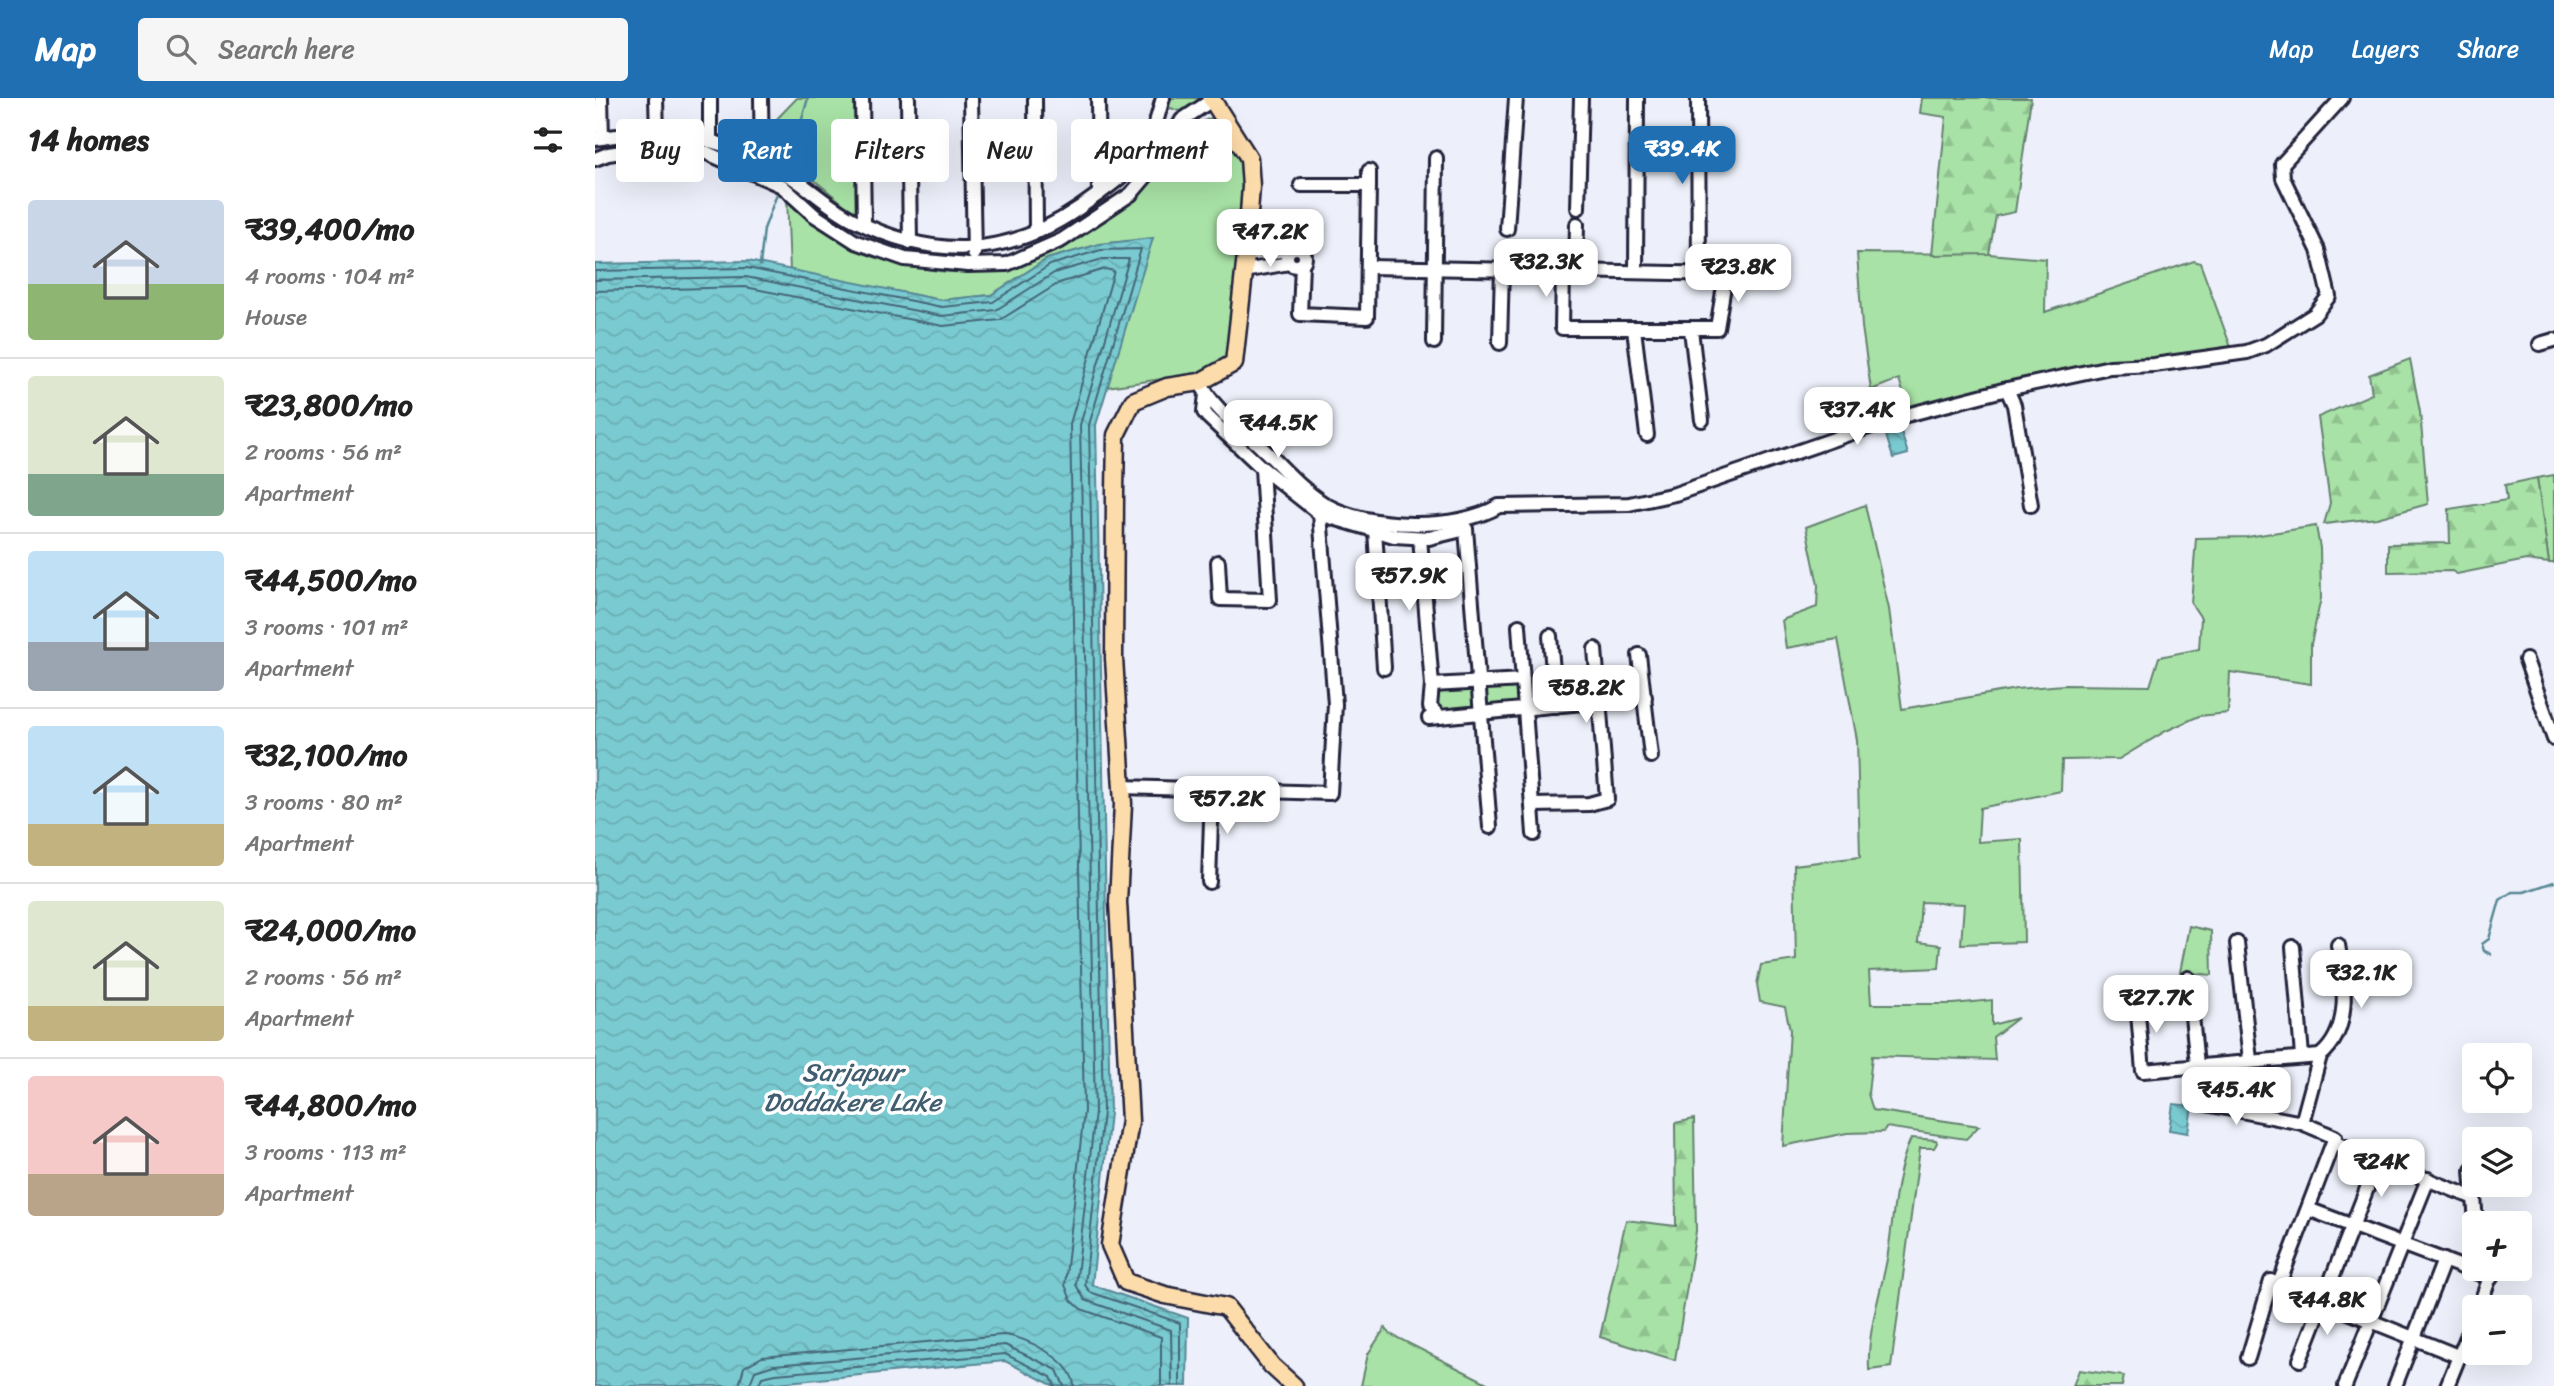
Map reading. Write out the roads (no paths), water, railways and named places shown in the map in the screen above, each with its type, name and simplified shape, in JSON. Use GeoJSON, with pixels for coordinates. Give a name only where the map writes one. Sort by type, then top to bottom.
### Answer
{"type":"FeatureCollection","features":[{"type":"Feature","properties":{"kind":"main road"},"geometry":{"type":"LineString","coordinates":[[1211,99],[1249,158],[1251,186],[1234,363],[1203,388],[1167,387],[1133,401],[1117,435],[1114,659],[1121,787],[1118,902],[1130,1121],[1109,1245],[1126,1282],[1165,1295],[1226,1307],[1272,1366],[1294,1386]]}},
{"type":"Feature","properties":{"kind":"street"},"geometry":{"type":"LineString","coordinates":[[601,98],[598,139],[616,137]]}},
{"type":"Feature","properties":{"kind":"street"},"geometry":{"type":"LineString","coordinates":[[656,98],[657,119]]}},
{"type":"Feature","properties":{"kind":"street"},"geometry":{"type":"LineString","coordinates":[[710,98],[710,141]]}},
{"type":"Feature","properties":{"kind":"street"},"geometry":{"type":"LineString","coordinates":[[761,98],[761,119]]}},
{"type":"Feature","properties":{"kind":"street"},"geometry":{"type":"LineString","coordinates":[[862,98],[864,223]]}},
{"type":"Feature","properties":{"kind":"street"},"geometry":{"type":"LineString","coordinates":[[908,98],[910,242]]}},
{"type":"Feature","properties":{"kind":"street"},"geometry":{"type":"LineString","coordinates":[[971,98],[974,265]]}},
{"type":"Feature","properties":{"kind":"street"},"geometry":{"type":"LineString","coordinates":[[1035,98],[1036,232]]}},
{"type":"Feature","properties":{"kind":"street"},"geometry":{"type":"LineString","coordinates":[[1098,98],[1099,194]]}},
{"type":"Feature","properties":{"kind":"street"},"geometry":{"type":"LineString","coordinates":[[799,182],[864,223],[910,242],[993,247],[1058,222],[1099,194],[1144,152],[1163,98]]}},
{"type":"Feature","properties":{"kind":"street"},"geometry":{"type":"LineString","coordinates":[[1507,229],[1516,98]]}},
{"type":"Feature","properties":{"kind":"street"},"geometry":{"type":"LineString","coordinates":[[1578,208],[1581,98]]}},
{"type":"Feature","properties":{"kind":"street"},"geometry":{"type":"LineString","coordinates":[[1636,272],[1637,98]]}},
{"type":"Feature","properties":{"kind":"street"},"geometry":{"type":"LineString","coordinates":[[1698,98],[1699,273]]}},
{"type":"Feature","properties":{"kind":"street"},"geometry":{"type":"LineString","coordinates":[[1203,388],[1210,403],[1306,491],[1329,506],[1366,519],[1437,524],[1482,516],[1499,506],[1629,504],[1675,494],[1779,460],[1831,438],[2007,389],[2110,367],[2154,365],[2247,352],[2266,345],[2315,314],[2329,296],[2323,264],[2283,178],[2282,164],[2342,98]]}},
{"type":"Feature","properties":{"kind":"street"},"geometry":{"type":"LineString","coordinates":[[595,159],[608,154],[663,146],[707,153],[782,186],[814,215],[856,242],[905,259],[974,265],[1007,264],[1062,240],[1131,194],[1159,161],[1182,120],[1211,99]]}},
{"type":"Feature","properties":{"kind":"street"},"geometry":{"type":"LineString","coordinates":[[704,140],[718,144]]}},
{"type":"Feature","properties":{"kind":"street"},"geometry":{"type":"LineString","coordinates":[[1433,342],[1436,158]]}},
{"type":"Feature","properties":{"kind":"street"},"geometry":{"type":"LineString","coordinates":[[1245,263],[1294,259],[1300,314],[1367,317],[1369,171]]}},
{"type":"Feature","properties":{"kind":"street"},"geometry":{"type":"LineString","coordinates":[[1301,185],[1369,186]]}},
{"type":"Feature","properties":{"kind":"street"},"geometry":{"type":"LineString","coordinates":[[1576,271],[1577,224]]}},
{"type":"Feature","properties":{"kind":"street"},"geometry":{"type":"LineString","coordinates":[[1369,267],[1726,274],[1717,328],[1562,328],[1563,271]]}},
{"type":"Feature","properties":{"kind":"street"},"geometry":{"type":"LineString","coordinates":[[1500,343],[1502,269]]}},
{"type":"Feature","properties":{"kind":"street"},"geometry":{"type":"LineString","coordinates":[[1634,329],[1647,435]]}},
{"type":"Feature","properties":{"kind":"street"},"geometry":{"type":"LineString","coordinates":[[1691,330],[1702,420]]}},
{"type":"Feature","properties":{"kind":"street"},"geometry":{"type":"LineString","coordinates":[[1203,388],[1203,412],[1262,468],[1320,514],[1394,537],[1420,538],[1466,529],[1490,827]]}},
{"type":"Feature","properties":{"kind":"street"},"geometry":{"type":"LineString","coordinates":[[2007,389],[2014,405],[2031,505]]}},
{"type":"Feature","properties":{"kind":"street"},"geometry":{"type":"LineString","coordinates":[[1218,562],[1220,598],[1270,600],[1262,468]]}},
{"type":"Feature","properties":{"kind":"street"},"geometry":{"type":"LineString","coordinates":[[1121,787],[1330,793],[1335,704],[1320,514]]}},
{"type":"Feature","properties":{"kind":"street"},"geometry":{"type":"LineString","coordinates":[[1374,530],[1384,668]]}},
{"type":"Feature","properties":{"kind":"street"},"geometry":{"type":"LineString","coordinates":[[1420,538],[1431,685],[1430,707],[1435,718],[1645,697]]}},
{"type":"Feature","properties":{"kind":"street"},"geometry":{"type":"LineString","coordinates":[[1520,626],[1534,834]]}},
{"type":"Feature","properties":{"kind":"street"},"geometry":{"type":"LineString","coordinates":[[1550,636],[1556,706]]}},
{"type":"Feature","properties":{"kind":"street"},"geometry":{"type":"LineString","coordinates":[[1532,805],[1589,804],[1607,799],[1595,649]]}},
{"type":"Feature","properties":{"kind":"street"},"geometry":{"type":"LineString","coordinates":[[1639,655],[1651,756]]}},
{"type":"Feature","properties":{"kind":"street"},"geometry":{"type":"LineString","coordinates":[[2526,660],[2554,739]]}},
{"type":"Feature","properties":{"kind":"street"},"geometry":{"type":"LineString","coordinates":[[1431,685],[1523,680]]}},
{"type":"Feature","properties":{"kind":"street"},"geometry":{"type":"LineString","coordinates":[[1209,882],[1212,789]]}},
{"type":"Feature","properties":{"kind":"street"},"geometry":{"type":"LineString","coordinates":[[2237,943],[2250,1060]]}},
{"type":"Feature","properties":{"kind":"street"},"geometry":{"type":"LineString","coordinates":[[2137,1002],[2143,1071],[2320,1056],[2328,1050],[2346,1002],[2338,945]]}},
{"type":"Feature","properties":{"kind":"street"},"geometry":{"type":"LineString","coordinates":[[2293,947],[2302,1056]]}},
{"type":"Feature","properties":{"kind":"street"},"geometry":{"type":"LineString","coordinates":[[2342,973],[2363,969]]}},
{"type":"Feature","properties":{"kind":"street"},"geometry":{"type":"LineString","coordinates":[[2188,978],[2201,1102],[2302,1123],[2335,1137],[2280,1284]]}},
{"type":"Feature","properties":{"kind":"street"},"geometry":{"type":"LineString","coordinates":[[2302,1123],[2320,1056]]}},
{"type":"Feature","properties":{"kind":"street"},"geometry":{"type":"LineString","coordinates":[[2333,1142],[2474,1198],[2475,1211]]}},
{"type":"Feature","properties":{"kind":"street"},"geometry":{"type":"LineString","coordinates":[[2300,1360],[2378,1160]]}},
{"type":"Feature","properties":{"kind":"street"},"geometry":{"type":"LineString","coordinates":[[2345,1386],[2428,1179]]}},
{"type":"Feature","properties":{"kind":"street"},"geometry":{"type":"LineString","coordinates":[[2308,1209],[2462,1265]]}},
{"type":"Feature","properties":{"kind":"street"},"geometry":{"type":"LineString","coordinates":[[2395,1386],[2444,1260]]}},
{"type":"Feature","properties":{"kind":"street"},"geometry":{"type":"LineString","coordinates":[[2248,1358],[2271,1281],[2458,1356]]}},
{"type":"Feature","properties":{"kind":"street"},"geometry":{"type":"LineString","coordinates":[[2447,1386],[2462,1347]]}},
{"type":"Feature","properties":{"kind":"water","name":"Sarjapur Doddakere Lake"},"geometry":{"type":"Polygon","coordinates":[[[1153,238],[1096,425],[1110,1113],[1092,1285],[1188,1318],[1187,1386],[1054,1386],[1005,1361],[747,1386],[595,1386],[595,264],[748,261],[941,300],[991,295],[1047,259],[1100,244],[1153,238]]]}},
{"type":"Feature","properties":{"kind":"water"},"geometry":{"type":"Polygon","coordinates":[[[1899,425],[1908,454],[1893,458],[1884,429],[1899,425]]]}},
{"type":"Feature","properties":{"kind":"water"},"geometry":{"type":"Polygon","coordinates":[[[2173,1104],[2192,1106],[2188,1133],[2169,1130],[2173,1104]]]}},
{"type":"Feature","properties":{"kind":"waterway"},"geometry":{"type":"LineString","coordinates":[[802,119],[808,98]]}},
{"type":"Feature","properties":{"kind":"waterway"},"geometry":{"type":"LineString","coordinates":[[760,265],[764,229],[777,194]]}},
{"type":"Feature","properties":{"kind":"waterway"},"geometry":{"type":"LineString","coordinates":[[2491,954],[2484,951],[2482,944],[2489,939],[2500,900],[2512,892],[2524,892],[2554,882]]}}]}
